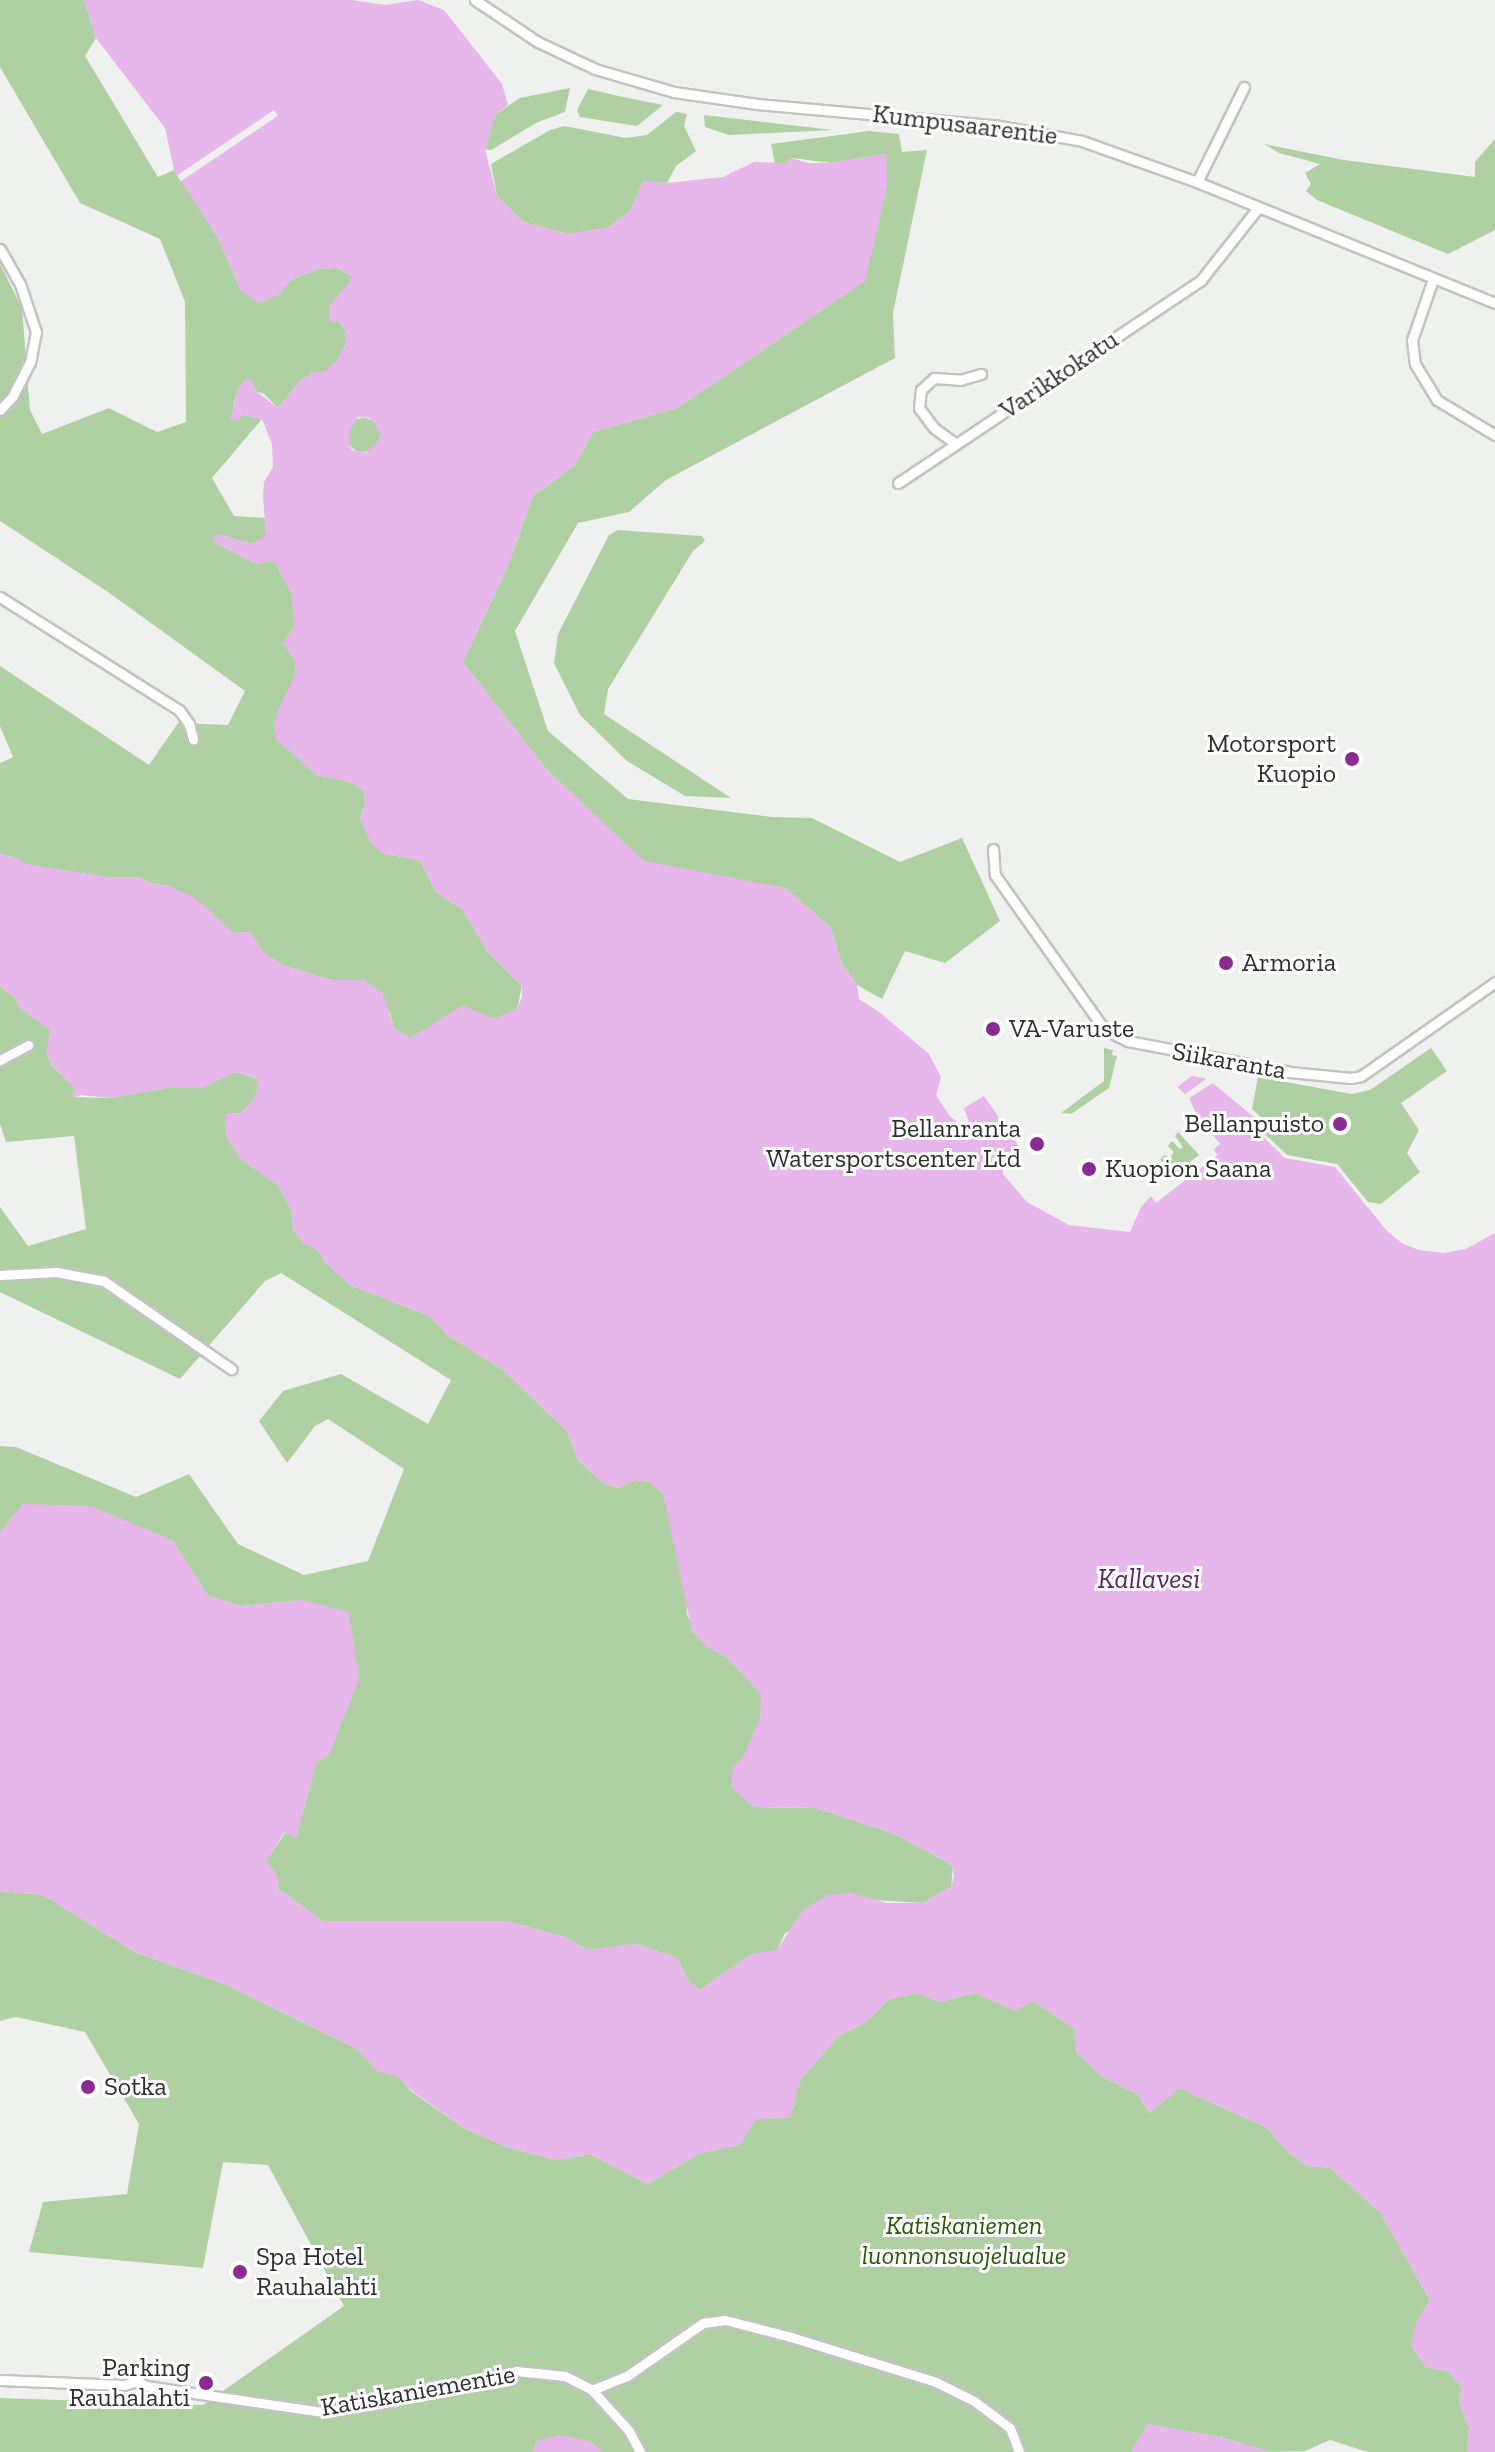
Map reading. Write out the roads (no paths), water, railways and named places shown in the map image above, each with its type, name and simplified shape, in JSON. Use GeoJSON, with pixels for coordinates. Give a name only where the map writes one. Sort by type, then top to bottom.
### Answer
{"type":"FeatureCollection","features":[{"type":"Feature","properties":{"kind":"street","name":"Kumpusaarentie"},"geometry":{"type":"LineString","coordinates":[[475,0],[538,42],[595,69],[642,84],[757,104],[1035,131],[1082,141],[1197,182],[1257,209],[1495,303]]}},
{"type":"Feature","properties":{"kind":"street"},"geometry":{"type":"LineString","coordinates":[[1197,182],[1244,87]]}},
{"type":"Feature","properties":{"kind":"street","name":"Varikkokatu"},"geometry":{"type":"LineString","coordinates":[[981,374],[960,380],[934,378],[921,390],[919,408],[934,428],[956,444],[1201,280],[1257,209]]}},
{"type":"Feature","properties":{"kind":"street"},"geometry":{"type":"LineString","coordinates":[[0,249],[20,284],[36,332],[30,362],[13,396],[0,410]]}},
{"type":"Feature","properties":{"kind":"street"},"geometry":{"type":"LineString","coordinates":[[1433,279],[1412,340],[1415,364],[1437,400],[1495,435]]}},
{"type":"Feature","properties":{"kind":"street"},"geometry":{"type":"LineString","coordinates":[[898,483],[956,444]]}},
{"type":"Feature","properties":{"kind":"street"},"geometry":{"type":"LineString","coordinates":[[0,597],[179,710],[189,724],[193,739]]}},
{"type":"Feature","properties":{"kind":"street","name":"Siikaranta"},"geometry":{"type":"LineString","coordinates":[[993,849],[995,875],[1022,914],[1104,1029],[1128,1041],[1290,1072],[1351,1078],[1361,1076],[1495,982]]}},
{"type":"Feature","properties":{"kind":"street"},"geometry":{"type":"LineString","coordinates":[[0,1060],[28,1045]]}},
{"type":"Feature","properties":{"kind":"street"},"geometry":{"type":"LineString","coordinates":[[0,1275],[56,1272],[104,1281],[231,1369]]}},
{"type":"Feature","properties":{"kind":"street"},"geometry":{"type":"LineString","coordinates":[[640,2452],[629,2431],[592,2390],[627,2376],[703,2323],[725,2320],[936,2382],[974,2401],[1010,2428],[1019,2452]]}},
{"type":"Feature","properties":{"kind":"street","name":"Katiskaniementie"},"geometry":{"type":"LineString","coordinates":[[0,2380],[124,2385],[137,2381],[146,2386],[323,2412],[378,2404],[516,2371],[565,2376],[592,2390]]}},
{"type":"Feature","properties":{"kind":"water","name":"Kallavesi"},"geometry":{"type":"Polygon","coordinates":[[[84,0],[352,0],[385,5],[418,0],[444,10],[502,84],[508,105],[496,114],[485,149],[497,196],[523,222],[568,234],[608,228],[631,210],[643,181],[667,183],[723,177],[754,162],[787,163],[791,158],[808,163],[832,163],[887,154],[887,187],[865,281],[677,408],[593,432],[575,465],[533,496],[507,568],[463,662],[545,768],[644,861],[785,888],[831,928],[842,964],[857,985],[859,999],[929,1054],[941,1077],[936,1095],[949,1115],[965,1130],[971,1128],[964,1108],[984,1096],[1018,1145],[1004,1160],[1003,1174],[1027,1202],[1069,1225],[1130,1232],[1141,1207],[1151,1196],[1156,1202],[1217,1155],[1213,1149],[1220,1144],[1197,1116],[1189,1098],[1177,1087],[1192,1076],[1208,1079],[1260,1122],[1261,1135],[1285,1158],[1335,1167],[1387,1231],[1403,1244],[1419,1250],[1444,1253],[1466,1249],[1495,1233],[1495,2452],[1467,2452],[1469,2429],[1459,2401],[1462,2388],[1448,2371],[1425,2367],[1411,2345],[1416,2323],[1430,2300],[1380,2212],[1330,2168],[1307,2166],[1286,2150],[1266,2127],[1179,2088],[1150,2113],[1137,2094],[1101,2076],[1076,2052],[1075,2029],[1033,2001],[1015,2011],[975,1993],[940,2002],[918,1993],[889,1999],[866,2022],[838,2036],[800,2081],[790,2118],[756,2119],[739,2146],[700,2153],[648,2184],[590,2154],[557,2160],[507,2147],[464,2128],[412,2091],[399,2077],[377,2071],[357,2049],[227,1985],[135,1952],[43,1895],[0,1891],[0,1533],[23,1504],[91,1506],[172,1540],[208,1596],[242,1606],[303,1600],[349,1612],[359,1680],[329,1755],[316,1763],[296,1838],[284,1833],[266,1861],[279,1879],[277,1888],[323,1921],[507,1921],[565,1937],[588,1950],[636,1944],[677,1958],[689,1982],[700,1990],[752,1954],[777,1950],[802,1911],[827,1895],[851,1893],[887,1903],[923,1903],[951,1887],[954,1876],[953,1867],[947,1862],[895,1834],[816,1808],[754,1807],[731,1787],[733,1767],[742,1759],[760,1719],[762,1695],[728,1658],[706,1646],[692,1631],[663,1494],[649,1482],[635,1480],[618,1488],[602,1482],[578,1460],[567,1431],[502,1369],[447,1335],[430,1316],[350,1285],[325,1262],[318,1250],[304,1244],[293,1229],[292,1211],[278,1185],[241,1159],[227,1138],[225,1114],[241,1113],[251,1103],[257,1092],[258,1078],[236,1072],[201,1088],[166,1088],[111,1098],[81,1095],[72,1098],[75,1089],[52,1065],[47,1053],[50,1030],[21,1009],[14,997],[0,986],[0,854],[19,859],[25,864],[106,877],[137,877],[153,884],[170,886],[197,899],[234,933],[250,932],[263,952],[282,965],[331,980],[363,980],[383,993],[394,1028],[411,1038],[463,1005],[494,1019],[517,1009],[522,997],[522,986],[488,952],[463,910],[436,892],[420,860],[384,854],[371,844],[360,819],[365,804],[363,790],[349,781],[316,775],[276,739],[274,728],[279,707],[295,676],[296,662],[283,643],[295,626],[291,592],[274,561],[257,564],[214,542],[213,536],[221,535],[252,544],[266,535],[263,496],[264,482],[273,467],[272,444],[262,419],[244,415],[237,421],[230,419],[239,386],[247,379],[253,382],[256,391],[278,408],[299,382],[313,372],[325,371],[336,362],[345,346],[345,330],[339,322],[330,322],[329,307],[353,277],[338,268],[318,269],[291,280],[277,296],[258,303],[241,291],[218,238],[174,170],[165,128],[96,38],[84,0]],[[358,417],[349,431],[352,450],[366,453],[380,439],[370,418],[358,417]]]}},
{"type":"Feature","properties":{"kind":"water"},"geometry":{"type":"Polygon","coordinates":[[[1148,2424],[1224,2438],[1270,2452],[1131,2452],[1148,2424]]]}},
{"type":"Feature","properties":{"kind":"water"},"geometry":{"type":"Polygon","coordinates":[[[559,2435],[589,2441],[603,2452],[533,2452],[537,2441],[559,2435]]]}},
{"type":"Feature","properties":{"kind":"place","name":"Motorsport Kuopio"},"geometry":{"type":"Point","coordinates":[1352,759]}},
{"type":"Feature","properties":{"kind":"place","name":"Armoria"},"geometry":{"type":"Point","coordinates":[1226,963]}},
{"type":"Feature","properties":{"kind":"place","name":"VA-Varuste"},"geometry":{"type":"Point","coordinates":[993,1029]}},
{"type":"Feature","properties":{"kind":"place","name":"Bellanpuisto"},"geometry":{"type":"Point","coordinates":[1340,1124]}},
{"type":"Feature","properties":{"kind":"place","name":"Bellanranta Watersportscenter Ltd"},"geometry":{"type":"Point","coordinates":[1037,1144]}},
{"type":"Feature","properties":{"kind":"place","name":"Kuopion Saana"},"geometry":{"type":"Point","coordinates":[1089,1169]}},
{"type":"Feature","properties":{"kind":"place","name":"Sotka"},"geometry":{"type":"Point","coordinates":[88,2087]}},
{"type":"Feature","properties":{"kind":"place","name":"Spa Hotel Rauhalahti"},"geometry":{"type":"Point","coordinates":[240,2272]}},
{"type":"Feature","properties":{"kind":"place","name":"Parking Rauhalahti"},"geometry":{"type":"Point","coordinates":[206,2383]}},
{"type":"Feature","properties":{"kind":"park label","name":"Katiskaniemen luonnonsuojelualue"},"geometry":{"type":"Point","coordinates":[964,2241]}}]}
